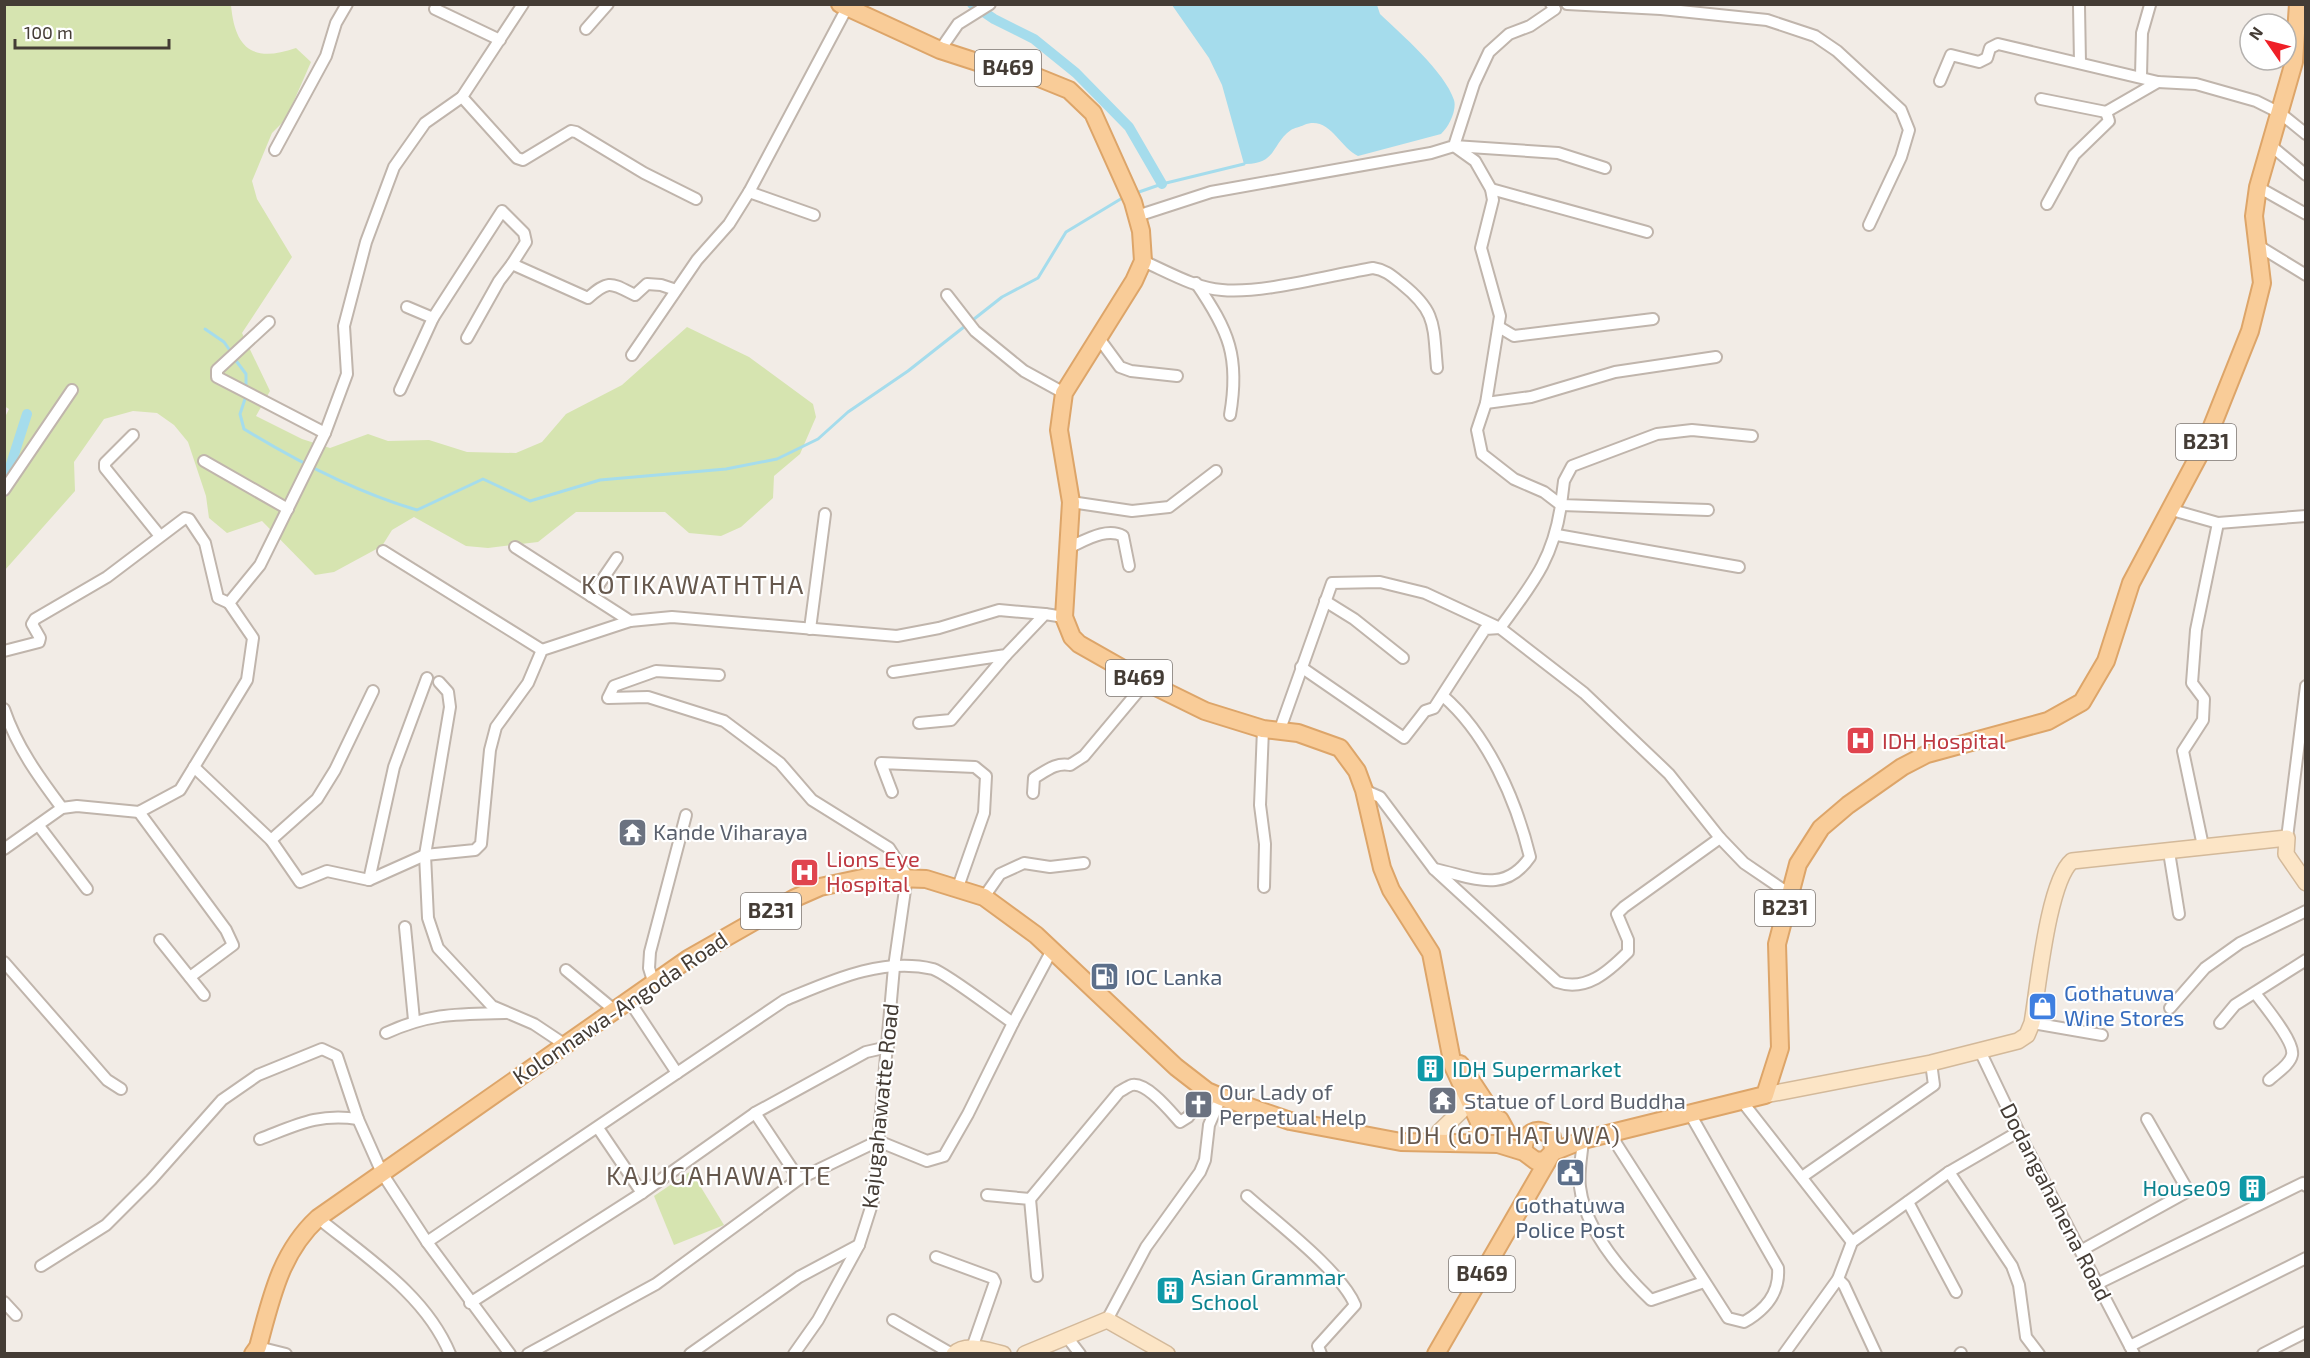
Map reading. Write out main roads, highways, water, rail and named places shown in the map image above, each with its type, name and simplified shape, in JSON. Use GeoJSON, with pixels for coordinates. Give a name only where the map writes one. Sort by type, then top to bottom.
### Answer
{"type":"FeatureCollection","features":[{"type":"Feature","properties":{"kind":"main road","name":"B231"},"geometry":{"type":"LineString","coordinates":[[1552,1153],[1583,1140],[1765,1095],[1780,1048],[1777,944],[1788,893],[1798,864],[1821,828],[1848,805],[1902,767],[1945,748],[2048,721],[2082,702],[2106,661],[2131,584],[2205,444],[2250,331],[2262,283],[2254,216],[2258,187],[2269,144],[2300,65],[2298,4]]}},
{"type":"Feature","properties":{"kind":"main road","name":"B469"},"geometry":{"type":"LineString","coordinates":[[846,5],[940,50],[977,62],[1027,73],[1069,90],[1093,113],[1132,201],[1143,261],[1134,281],[1064,393],[1059,430],[1071,502],[1064,617],[1072,637],[1079,644],[1146,682],[1205,711],[1271,730],[1298,734],[1340,748],[1357,771],[1364,790],[1382,868],[1392,890],[1431,953],[1453,1066],[1462,1089],[1490,1130]]}},
{"type":"Feature","properties":{"kind":"main road","name":"Kolonnawa-Angoda Road"},"geometry":{"type":"LineString","coordinates":[[255,1350],[279,1272],[298,1238],[318,1218],[653,981],[726,935],[820,887],[867,877],[907,876],[958,887],[984,897],[1020,921],[1176,1067],[1214,1094],[1290,1121],[1401,1142],[1490,1130]]}},
{"type":"Feature","properties":{"kind":"main road","name":"B469"},"geometry":{"type":"LineString","coordinates":[[1451,1050],[1490,1130]]}},
{"type":"Feature","properties":{"kind":"main road","name":"B231"},"geometry":{"type":"LineString","coordinates":[[1490,1130],[1540,1131],[1583,1140]]}},
{"type":"Feature","properties":{"kind":"main road","name":"B231"},"geometry":{"type":"LineString","coordinates":[[1490,1130],[1526,1155]]}},
{"type":"Feature","properties":{"kind":"main road","name":"Kolonnawa-Angoda Road"},"geometry":{"type":"LineString","coordinates":[[1383,1137],[1490,1130]]}},
{"type":"Feature","properties":{"kind":"main road"},"geometry":{"type":"LineString","coordinates":[[1526,1155],[1536,1161],[1545,1160],[1552,1153],[1554,1144],[1540,1131],[1526,1136],[1523,1144],[1526,1155],[1528,1194]]}},
{"type":"Feature","properties":{"kind":"main road","name":"B469"},"geometry":{"type":"LineString","coordinates":[[1436,1353],[1552,1153]]}},
{"type":"Feature","properties":{"kind":"water"},"geometry":{"type":"Polygon","coordinates":[[[1172,5],[1377,5],[1380,14],[1422,54],[1442,78],[1455,104],[1452,118],[1441,134],[1358,156],[1327,128],[1313,123],[1292,129],[1272,153],[1262,161],[1244,164],[1222,85],[1209,58],[1172,5]]]}},
{"type":"Feature","properties":{"kind":"waterway"},"geometry":{"type":"LineString","coordinates":[[972,4],[994,19],[1034,39],[1076,73],[1129,127],[1162,184]]}},
{"type":"Feature","properties":{"kind":"waterway"},"geometry":{"type":"LineString","coordinates":[[1136,193],[1162,184],[1244,164]]}},
{"type":"Feature","properties":{"kind":"waterway"},"geometry":{"type":"LineString","coordinates":[[246,396],[240,414],[244,429],[285,453],[349,485],[417,510],[483,479],[530,501],[600,480],[726,469],[777,459],[818,439],[848,412],[908,371],[1002,297],[1038,278],[1066,232],[1124,197]]}},
{"type":"Feature","properties":{"kind":"waterway"},"geometry":{"type":"LineString","coordinates":[[205,329],[224,342],[231,352]]}},
{"type":"Feature","properties":{"kind":"waterway"},"geometry":{"type":"LineString","coordinates":[[234,358],[246,374],[246,389]]}},
{"type":"Feature","properties":{"kind":"waterway"},"geometry":{"type":"LineString","coordinates":[[4,486],[27,414]]}},
{"type":"Feature","properties":{"kind":"place","name":"IDH Hospital"},"geometry":{"type":"Point","coordinates":[1861,741]}},
{"type":"Feature","properties":{"kind":"place","name":"Kande Viharaya"},"geometry":{"type":"Point","coordinates":[632,832]}},
{"type":"Feature","properties":{"kind":"place","name":"Lions Eye Hospital"},"geometry":{"type":"Point","coordinates":[805,872]}},
{"type":"Feature","properties":{"kind":"place","name":"IOC Lanka"},"geometry":{"type":"Point","coordinates":[1104,977]}},
{"type":"Feature","properties":{"kind":"place","name":"Gothatuwa Wine Stores"},"geometry":{"type":"Point","coordinates":[2043,1006]}},
{"type":"Feature","properties":{"kind":"place","name":"IDH Supermarket"},"geometry":{"type":"Point","coordinates":[1431,1069]}},
{"type":"Feature","properties":{"kind":"place","name":"Statue of Lord Buddha"},"geometry":{"type":"Point","coordinates":[1443,1101]}},
{"type":"Feature","properties":{"kind":"place","name":"Our Lady of Perpetual Help"},"geometry":{"type":"Point","coordinates":[1198,1105]}},
{"type":"Feature","properties":{"kind":"place","name":"Gothatuwa Police Post"},"geometry":{"type":"Point","coordinates":[1570,1173]}},
{"type":"Feature","properties":{"kind":"place","name":"House09"},"geometry":{"type":"Point","coordinates":[2252,1188]}},
{"type":"Feature","properties":{"kind":"place","name":"Asian Grammar School"},"geometry":{"type":"Point","coordinates":[1170,1290]}},
{"type":"Feature","properties":{"kind":"district","name":"KOTIKAWATHTHA"},"geometry":{"type":"Point","coordinates":[693,585]}},
{"type":"Feature","properties":{"kind":"district","name":"IDH (GOTHATUWA)"},"geometry":{"type":"Point","coordinates":[1510,1136]}},
{"type":"Feature","properties":{"kind":"district","name":"KAJUGAHAWATTE"},"geometry":{"type":"Point","coordinates":[719,1176]}}]}
